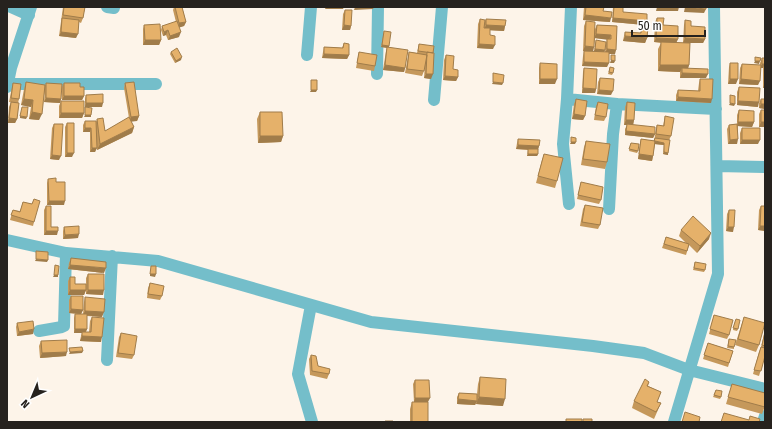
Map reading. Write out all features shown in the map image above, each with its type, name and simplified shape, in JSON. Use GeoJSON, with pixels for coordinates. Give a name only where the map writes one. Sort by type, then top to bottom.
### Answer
{"type":"FeatureCollection","features":[{"type":"Feature","properties":{"kind":"street"},"geometry":{"type":"LineString","coordinates":[[11,7],[30,11],[11,68],[7,85],[156,84]]}},
{"type":"Feature","properties":{"kind":"street"},"geometry":{"type":"LineString","coordinates":[[307,55],[311,7]]}},
{"type":"Feature","properties":{"kind":"street"},"geometry":{"type":"LineString","coordinates":[[377,74],[378,7]]}},
{"type":"Feature","properties":{"kind":"street"},"geometry":{"type":"LineString","coordinates":[[434,100],[442,7]]}},
{"type":"Feature","properties":{"kind":"street"},"geometry":{"type":"LineString","coordinates":[[568,204],[563,144],[567,99],[571,7]]}},
{"type":"Feature","properties":{"kind":"street"},"geometry":{"type":"LineString","coordinates":[[674,422],[718,274],[714,7]]}},
{"type":"Feature","properties":{"kind":"street"},"geometry":{"type":"LineString","coordinates":[[567,99],[617,104],[716,109]]}},
{"type":"Feature","properties":{"kind":"street"},"geometry":{"type":"LineString","coordinates":[[609,209],[613,134],[617,104]]}},
{"type":"Feature","properties":{"kind":"street"},"geometry":{"type":"LineString","coordinates":[[717,166],[765,167]]}},
{"type":"Feature","properties":{"kind":"street"},"geometry":{"type":"LineString","coordinates":[[7,240],[66,253],[158,261],[371,322],[593,346],[644,353],[689,370],[765,389]]}},
{"type":"Feature","properties":{"kind":"street"},"geometry":{"type":"LineString","coordinates":[[40,331],[64,326],[66,253]]}},
{"type":"Feature","properties":{"kind":"street"},"geometry":{"type":"LineString","coordinates":[[107,360],[112,256]]}},
{"type":"Feature","properties":{"kind":"street"},"geometry":{"type":"LineString","coordinates":[[311,305],[298,374],[312,422]]}},
{"type":"Feature","properties":{"kind":"street"},"geometry":{"type":"LineString","coordinates":[[763,422],[765,416]]}},
{"type":"Feature","properties":{"kind":"building"},"geometry":{"type":"Polygon","coordinates":[[[64,7],[85,7],[83,18],[63,15],[64,7]]]}},
{"type":"Feature","properties":{"kind":"building"},"geometry":{"type":"Polygon","coordinates":[[[175,7],[182,7],[186,22],[179,23],[175,7]]]}},
{"type":"Feature","properties":{"kind":"building"},"geometry":{"type":"Polygon","coordinates":[[[586,7],[604,7],[603,11],[612,12],[611,18],[585,15],[586,7]]]}},
{"type":"Feature","properties":{"kind":"building"},"geometry":{"type":"Polygon","coordinates":[[[614,7],[623,7],[623,12],[647,14],[647,21],[613,18],[614,7]]]}},
{"type":"Feature","properties":{"kind":"building"},"geometry":{"type":"Polygon","coordinates":[[[685,7],[706,7],[706,9],[685,7]]]}},
{"type":"Feature","properties":{"kind":"building"},"geometry":{"type":"Polygon","coordinates":[[[345,10],[352,10],[351,26],[344,25],[345,10]]]}},
{"type":"Feature","properties":{"kind":"building"},"geometry":{"type":"Polygon","coordinates":[[[62,18],[79,20],[78,34],[61,32],[62,18]]]}},
{"type":"Feature","properties":{"kind":"building"},"geometry":{"type":"Polygon","coordinates":[[[657,18],[664,18],[663,25],[678,26],[678,39],[656,38],[657,18]]]}},
{"type":"Feature","properties":{"kind":"building"},"geometry":{"type":"Polygon","coordinates":[[[480,19],[485,20],[484,28],[490,28],[490,35],[495,36],[495,45],[479,44],[480,19]]]}},
{"type":"Feature","properties":{"kind":"building"},"geometry":{"type":"Polygon","coordinates":[[[486,19],[506,20],[505,26],[486,25],[486,19]]]}},
{"type":"Feature","properties":{"kind":"building"},"geometry":{"type":"Polygon","coordinates":[[[685,20],[691,21],[691,26],[705,27],[705,39],[685,38],[685,20]]]}},
{"type":"Feature","properties":{"kind":"building"},"geometry":{"type":"Polygon","coordinates":[[[177,21],[181,32],[170,36],[168,30],[164,32],[162,26],[177,21]]]}},
{"type":"Feature","properties":{"kind":"building"},"geometry":{"type":"Polygon","coordinates":[[[586,21],[595,22],[594,47],[585,46],[586,21]]]}},
{"type":"Feature","properties":{"kind":"building"},"geometry":{"type":"Polygon","coordinates":[[[160,24],[161,40],[145,40],[144,25],[160,24]]]}},
{"type":"Feature","properties":{"kind":"building"},"geometry":{"type":"Polygon","coordinates":[[[597,25],[617,26],[616,50],[607,49],[607,39],[611,39],[611,35],[596,34],[597,25]]]}},
{"type":"Feature","properties":{"kind":"building"},"geometry":{"type":"Polygon","coordinates":[[[642,27],[648,27],[647,38],[625,36],[625,32],[641,33],[642,27]]]}},
{"type":"Feature","properties":{"kind":"building"},"geometry":{"type":"Polygon","coordinates":[[[384,31],[391,32],[389,46],[382,45],[384,31]]]}},
{"type":"Feature","properties":{"kind":"building"},"geometry":{"type":"Polygon","coordinates":[[[596,40],[606,42],[605,50],[595,49],[596,40]]]}},
{"type":"Feature","properties":{"kind":"building"},"geometry":{"type":"Polygon","coordinates":[[[661,42],[690,43],[689,65],[660,65],[661,42]]]}},
{"type":"Feature","properties":{"kind":"building"},"geometry":{"type":"Polygon","coordinates":[[[344,43],[349,44],[349,55],[324,54],[324,47],[343,48],[344,43]]]}},
{"type":"Feature","properties":{"kind":"building"},"geometry":{"type":"Polygon","coordinates":[[[419,44],[434,46],[433,53],[418,51],[419,44]]]}},
{"type":"Feature","properties":{"kind":"building"},"geometry":{"type":"Polygon","coordinates":[[[387,47],[408,50],[405,68],[385,65],[387,47]]]}},
{"type":"Feature","properties":{"kind":"building"},"geometry":{"type":"Polygon","coordinates":[[[177,48],[182,57],[176,61],[171,52],[177,48]]]}},
{"type":"Feature","properties":{"kind":"building"},"geometry":{"type":"Polygon","coordinates":[[[584,51],[609,52],[609,63],[584,62],[584,51]]]}},
{"type":"Feature","properties":{"kind":"building"},"geometry":{"type":"Polygon","coordinates":[[[359,52],[377,55],[375,66],[357,63],[359,52]]]}},
{"type":"Feature","properties":{"kind":"building"},"geometry":{"type":"Polygon","coordinates":[[[409,52],[427,55],[424,71],[407,69],[409,52]]]}},
{"type":"Feature","properties":{"kind":"building"},"geometry":{"type":"Polygon","coordinates":[[[427,52],[434,53],[433,74],[426,74],[427,52]]]}},
{"type":"Feature","properties":{"kind":"building"},"geometry":{"type":"Polygon","coordinates":[[[446,55],[454,56],[453,69],[458,70],[458,77],[445,76],[446,55]]]}},
{"type":"Feature","properties":{"kind":"building"},"geometry":{"type":"Polygon","coordinates":[[[611,55],[615,55],[615,61],[611,60],[611,55]]]}},
{"type":"Feature","properties":{"kind":"building"},"geometry":{"type":"Polygon","coordinates":[[[755,57],[761,58],[760,61],[755,61],[755,57]]]}},
{"type":"Feature","properties":{"kind":"building"},"geometry":{"type":"Polygon","coordinates":[[[762,58],[765,58],[765,64],[762,64],[762,58]]]}},
{"type":"Feature","properties":{"kind":"building"},"geometry":{"type":"Polygon","coordinates":[[[540,63],[557,64],[557,79],[540,79],[540,63]]]}},
{"type":"Feature","properties":{"kind":"building"},"geometry":{"type":"Polygon","coordinates":[[[730,63],[738,63],[738,79],[730,79],[730,63]]]}},
{"type":"Feature","properties":{"kind":"building"},"geometry":{"type":"Polygon","coordinates":[[[742,64],[761,65],[760,81],[741,79],[742,64]]]}},
{"type":"Feature","properties":{"kind":"building"},"geometry":{"type":"Polygon","coordinates":[[[610,67],[614,68],[613,73],[609,72],[610,67]]]}},
{"type":"Feature","properties":{"kind":"building"},"geometry":{"type":"Polygon","coordinates":[[[584,68],[597,69],[596,89],[583,88],[584,68]]]}},
{"type":"Feature","properties":{"kind":"building"},"geometry":{"type":"Polygon","coordinates":[[[682,68],[708,69],[708,74],[682,73],[682,68]]]}},
{"type":"Feature","properties":{"kind":"building"},"geometry":{"type":"Polygon","coordinates":[[[493,73],[504,75],[503,83],[493,82],[493,73]]]}},
{"type":"Feature","properties":{"kind":"building"},"geometry":{"type":"Polygon","coordinates":[[[600,78],[614,79],[613,91],[599,90],[600,78]]]}},
{"type":"Feature","properties":{"kind":"building"},"geometry":{"type":"Polygon","coordinates":[[[700,79],[713,79],[712,99],[678,97],[678,90],[700,91],[700,79]]]}},
{"type":"Feature","properties":{"kind":"building"},"geometry":{"type":"Polygon","coordinates":[[[311,80],[317,80],[317,90],[311,90],[311,80]]]}},
{"type":"Feature","properties":{"kind":"building"},"geometry":{"type":"Polygon","coordinates":[[[26,82],[45,85],[42,114],[32,112],[33,100],[24,99],[26,82]]]}},
{"type":"Feature","properties":{"kind":"building"},"geometry":{"type":"Polygon","coordinates":[[[134,82],[139,116],[131,117],[125,83],[134,82]]]}},
{"type":"Feature","properties":{"kind":"building"},"geometry":{"type":"Polygon","coordinates":[[[13,83],[21,84],[19,99],[11,98],[13,83]]]}},
{"type":"Feature","properties":{"kind":"building"},"geometry":{"type":"Polygon","coordinates":[[[46,83],[62,84],[61,99],[46,98],[46,83]]]}},
{"type":"Feature","properties":{"kind":"building"},"geometry":{"type":"Polygon","coordinates":[[[64,83],[80,83],[80,87],[84,87],[84,96],[64,96],[64,83]]]}},
{"type":"Feature","properties":{"kind":"building"},"geometry":{"type":"Polygon","coordinates":[[[739,87],[760,88],[759,102],[738,101],[739,87]]]}},
{"type":"Feature","properties":{"kind":"building"},"geometry":{"type":"Polygon","coordinates":[[[103,94],[103,103],[86,103],[86,95],[103,94]]]}},
{"type":"Feature","properties":{"kind":"building"},"geometry":{"type":"Polygon","coordinates":[[[730,95],[735,96],[735,104],[730,103],[730,95]]]}},
{"type":"Feature","properties":{"kind":"building"},"geometry":{"type":"Polygon","coordinates":[[[576,99],[587,101],[585,116],[574,114],[576,99]]]}},
{"type":"Feature","properties":{"kind":"building"},"geometry":{"type":"Polygon","coordinates":[[[761,99],[765,99],[765,104],[761,104],[761,99]]]}},
{"type":"Feature","properties":{"kind":"building"},"geometry":{"type":"Polygon","coordinates":[[[61,101],[84,101],[84,113],[61,113],[61,101]]]}},
{"type":"Feature","properties":{"kind":"building"},"geometry":{"type":"Polygon","coordinates":[[[11,102],[19,103],[17,119],[9,118],[11,102]]]}},
{"type":"Feature","properties":{"kind":"building"},"geometry":{"type":"Polygon","coordinates":[[[598,102],[608,104],[606,117],[595,115],[598,102]]]}},
{"type":"Feature","properties":{"kind":"building"},"geometry":{"type":"Polygon","coordinates":[[[627,102],[635,103],[634,120],[626,120],[627,102]]]}},
{"type":"Feature","properties":{"kind":"building"},"geometry":{"type":"Polygon","coordinates":[[[22,107],[28,107],[27,117],[20,116],[22,107]]]}},
{"type":"Feature","properties":{"kind":"building"},"geometry":{"type":"Polygon","coordinates":[[[85,107],[92,108],[91,115],[85,115],[85,107]]]}},
{"type":"Feature","properties":{"kind":"building"},"geometry":{"type":"Polygon","coordinates":[[[739,110],[754,111],[754,122],[738,122],[739,110]]]}},
{"type":"Feature","properties":{"kind":"building"},"geometry":{"type":"Polygon","coordinates":[[[761,110],[765,110],[765,122],[761,122],[761,110]]]}},
{"type":"Feature","properties":{"kind":"building"},"geometry":{"type":"Polygon","coordinates":[[[260,112],[282,112],[283,136],[260,136],[260,112]]]}},
{"type":"Feature","properties":{"kind":"building"},"geometry":{"type":"Polygon","coordinates":[[[665,116],[674,118],[671,136],[656,134],[657,125],[664,126],[665,116]]]}},
{"type":"Feature","properties":{"kind":"building"},"geometry":{"type":"Polygon","coordinates":[[[129,117],[134,127],[100,144],[97,119],[103,118],[105,131],[129,117]]]}},
{"type":"Feature","properties":{"kind":"building"},"geometry":{"type":"Polygon","coordinates":[[[85,121],[96,121],[97,148],[92,148],[91,128],[85,128],[85,121]]]}},
{"type":"Feature","properties":{"kind":"building"},"geometry":{"type":"Polygon","coordinates":[[[67,123],[74,123],[74,153],[67,153],[67,123]]]}},
{"type":"Feature","properties":{"kind":"building"},"geometry":{"type":"Polygon","coordinates":[[[54,124],[63,124],[61,156],[52,155],[54,124]]]}},
{"type":"Feature","properties":{"kind":"building"},"geometry":{"type":"Polygon","coordinates":[[[627,124],[655,127],[655,134],[626,131],[627,124]]]}},
{"type":"Feature","properties":{"kind":"building"},"geometry":{"type":"Polygon","coordinates":[[[737,124],[738,139],[730,140],[729,125],[737,124]]]}},
{"type":"Feature","properties":{"kind":"building"},"geometry":{"type":"Polygon","coordinates":[[[742,128],[760,128],[760,140],[742,140],[742,128]]]}},
{"type":"Feature","properties":{"kind":"building"},"geometry":{"type":"Polygon","coordinates":[[[571,137],[576,138],[576,142],[571,142],[571,137]]]}},
{"type":"Feature","properties":{"kind":"building"},"geometry":{"type":"Polygon","coordinates":[[[655,138],[670,140],[668,153],[664,152],[664,143],[654,141],[655,138]]]}},
{"type":"Feature","properties":{"kind":"building"},"geometry":{"type":"Polygon","coordinates":[[[518,139],[540,140],[539,146],[518,145],[518,139]]]}},
{"type":"Feature","properties":{"kind":"building"},"geometry":{"type":"Polygon","coordinates":[[[641,139],[655,141],[653,156],[639,154],[641,139]]]}},
{"type":"Feature","properties":{"kind":"building"},"geometry":{"type":"Polygon","coordinates":[[[586,141],[610,144],[607,162],[583,159],[586,141]]]}},
{"type":"Feature","properties":{"kind":"building"},"geometry":{"type":"Polygon","coordinates":[[[631,143],[639,144],[638,151],[629,149],[631,143]]]}},
{"type":"Feature","properties":{"kind":"building"},"geometry":{"type":"Polygon","coordinates":[[[528,149],[538,149],[538,154],[528,154],[528,149]]]}},
{"type":"Feature","properties":{"kind":"building"},"geometry":{"type":"Polygon","coordinates":[[[544,154],[563,158],[557,181],[538,176],[544,154]]]}},
{"type":"Feature","properties":{"kind":"building"},"geometry":{"type":"Polygon","coordinates":[[[56,178],[56,182],[65,182],[65,201],[49,201],[48,179],[56,178]]]}},
{"type":"Feature","properties":{"kind":"building"},"geometry":{"type":"Polygon","coordinates":[[[581,182],[603,187],[601,200],[578,195],[581,182]]]}},
{"type":"Feature","properties":{"kind":"building"},"geometry":{"type":"Polygon","coordinates":[[[34,199],[40,201],[34,222],[11,215],[13,210],[20,212],[23,202],[32,204],[34,199]]]}},
{"type":"Feature","properties":{"kind":"building"},"geometry":{"type":"Polygon","coordinates":[[[585,205],[603,208],[600,225],[582,222],[585,205]]]}},
{"type":"Feature","properties":{"kind":"building"},"geometry":{"type":"Polygon","coordinates":[[[46,206],[51,206],[51,227],[58,227],[58,231],[46,231],[46,206]]]}},
{"type":"Feature","properties":{"kind":"building"},"geometry":{"type":"Polygon","coordinates":[[[761,206],[765,206],[765,226],[760,226],[761,206]]]}},
{"type":"Feature","properties":{"kind":"building"},"geometry":{"type":"Polygon","coordinates":[[[729,210],[735,210],[734,227],[728,227],[729,210]]]}},
{"type":"Feature","properties":{"kind":"building"},"geometry":{"type":"Polygon","coordinates":[[[693,216],[711,233],[700,246],[681,230],[693,216]]]}},
{"type":"Feature","properties":{"kind":"building"},"geometry":{"type":"Polygon","coordinates":[[[79,226],[79,234],[65,235],[64,227],[79,226]]]}},
{"type":"Feature","properties":{"kind":"building"},"geometry":{"type":"Polygon","coordinates":[[[666,237],[689,244],[687,251],[664,244],[666,237]]]}},
{"type":"Feature","properties":{"kind":"building"},"geometry":{"type":"Polygon","coordinates":[[[36,251],[48,252],[48,260],[36,259],[36,251]]]}},
{"type":"Feature","properties":{"kind":"building"},"geometry":{"type":"Polygon","coordinates":[[[71,258],[106,262],[106,268],[70,265],[71,258]]]}},
{"type":"Feature","properties":{"kind":"building"},"geometry":{"type":"Polygon","coordinates":[[[695,262],[706,264],[705,270],[694,268],[695,262]]]}},
{"type":"Feature","properties":{"kind":"building"},"geometry":{"type":"Polygon","coordinates":[[[55,265],[59,266],[58,275],[54,275],[55,265]]]}},
{"type":"Feature","properties":{"kind":"building"},"geometry":{"type":"Polygon","coordinates":[[[151,266],[156,266],[156,274],[150,274],[151,266]]]}},
{"type":"Feature","properties":{"kind":"building"},"geometry":{"type":"Polygon","coordinates":[[[88,274],[104,274],[104,290],[88,290],[88,274]]]}},
{"type":"Feature","properties":{"kind":"building"},"geometry":{"type":"Polygon","coordinates":[[[70,277],[75,277],[75,284],[86,284],[86,290],[70,290],[70,277]]]}},
{"type":"Feature","properties":{"kind":"building"},"geometry":{"type":"Polygon","coordinates":[[[150,283],[164,286],[162,296],[148,294],[150,283]]]}},
{"type":"Feature","properties":{"kind":"building"},"geometry":{"type":"Polygon","coordinates":[[[71,296],[83,296],[83,310],[71,309],[71,296]]]}},
{"type":"Feature","properties":{"kind":"building"},"geometry":{"type":"Polygon","coordinates":[[[85,297],[105,299],[104,312],[85,311],[85,297]]]}},
{"type":"Feature","properties":{"kind":"building"},"geometry":{"type":"Polygon","coordinates":[[[75,314],[87,314],[87,329],[75,329],[75,314]]]}},
{"type":"Feature","properties":{"kind":"building"},"geometry":{"type":"Polygon","coordinates":[[[714,315],[733,320],[729,335],[710,329],[714,315]]]}},
{"type":"Feature","properties":{"kind":"building"},"geometry":{"type":"Polygon","coordinates":[[[92,317],[104,318],[102,337],[82,336],[82,332],[91,332],[92,317]]]}},
{"type":"Feature","properties":{"kind":"building"},"geometry":{"type":"Polygon","coordinates":[[[744,317],[765,323],[759,345],[738,339],[744,317]]]}},
{"type":"Feature","properties":{"kind":"building"},"geometry":{"type":"Polygon","coordinates":[[[736,319],[740,320],[738,329],[733,328],[736,319]]]}},
{"type":"Feature","properties":{"kind":"building"},"geometry":{"type":"Polygon","coordinates":[[[33,321],[34,329],[19,332],[17,323],[33,321]]]}},
{"type":"Feature","properties":{"kind":"building"},"geometry":{"type":"Polygon","coordinates":[[[765,332],[765,346],[762,345],[765,332]]]}},
{"type":"Feature","properties":{"kind":"building"},"geometry":{"type":"Polygon","coordinates":[[[121,333],[137,336],[134,355],[118,353],[121,333]]]}},
{"type":"Feature","properties":{"kind":"building"},"geometry":{"type":"Polygon","coordinates":[[[729,339],[736,340],[734,347],[728,346],[729,339]]]}},
{"type":"Feature","properties":{"kind":"building"},"geometry":{"type":"Polygon","coordinates":[[[67,340],[67,352],[42,353],[41,341],[67,340]]]}},
{"type":"Feature","properties":{"kind":"building"},"geometry":{"type":"Polygon","coordinates":[[[708,343],[733,351],[729,363],[704,355],[708,343]]]}},
{"type":"Feature","properties":{"kind":"building"},"geometry":{"type":"Polygon","coordinates":[[[82,347],[83,351],[70,352],[69,348],[82,347]]]}},
{"type":"Feature","properties":{"kind":"building"},"geometry":{"type":"Polygon","coordinates":[[[761,347],[765,348],[765,356],[761,371],[754,370],[761,347]]]}},
{"type":"Feature","properties":{"kind":"building"},"geometry":{"type":"Polygon","coordinates":[[[311,355],[316,356],[318,366],[330,369],[329,374],[312,371],[311,355]]]}},
{"type":"Feature","properties":{"kind":"building"},"geometry":{"type":"Polygon","coordinates":[[[480,377],[506,379],[505,399],[479,397],[480,377]]]}},
{"type":"Feature","properties":{"kind":"building"},"geometry":{"type":"Polygon","coordinates":[[[645,379],[649,382],[647,386],[661,392],[657,402],[661,403],[656,412],[634,401],[645,379]]]}},
{"type":"Feature","properties":{"kind":"building"},"geometry":{"type":"Polygon","coordinates":[[[415,380],[429,380],[430,398],[415,398],[415,380]]]}},
{"type":"Feature","properties":{"kind":"building"},"geometry":{"type":"Polygon","coordinates":[[[732,384],[765,393],[765,407],[728,397],[732,384]]]}},
{"type":"Feature","properties":{"kind":"building"},"geometry":{"type":"Polygon","coordinates":[[[716,390],[722,391],[721,397],[714,395],[716,390]]]}},
{"type":"Feature","properties":{"kind":"building"},"geometry":{"type":"Polygon","coordinates":[[[459,393],[477,394],[477,401],[458,399],[459,393]]]}},
{"type":"Feature","properties":{"kind":"building"},"geometry":{"type":"Polygon","coordinates":[[[412,402],[428,402],[428,422],[412,422],[412,402]]]}},
{"type":"Feature","properties":{"kind":"building"},"geometry":{"type":"Polygon","coordinates":[[[685,412],[700,417],[699,422],[682,422],[685,412]]]}},
{"type":"Feature","properties":{"kind":"building"},"geometry":{"type":"Polygon","coordinates":[[[724,413],[749,420],[750,416],[760,419],[759,422],[721,422],[724,413]]]}},
{"type":"Feature","properties":{"kind":"building"},"geometry":{"type":"Polygon","coordinates":[[[566,419],[582,419],[582,422],[566,422],[566,419]]]}},
{"type":"Feature","properties":{"kind":"building"},"geometry":{"type":"Polygon","coordinates":[[[583,419],[592,419],[592,422],[583,422],[583,419]]]}}]}
